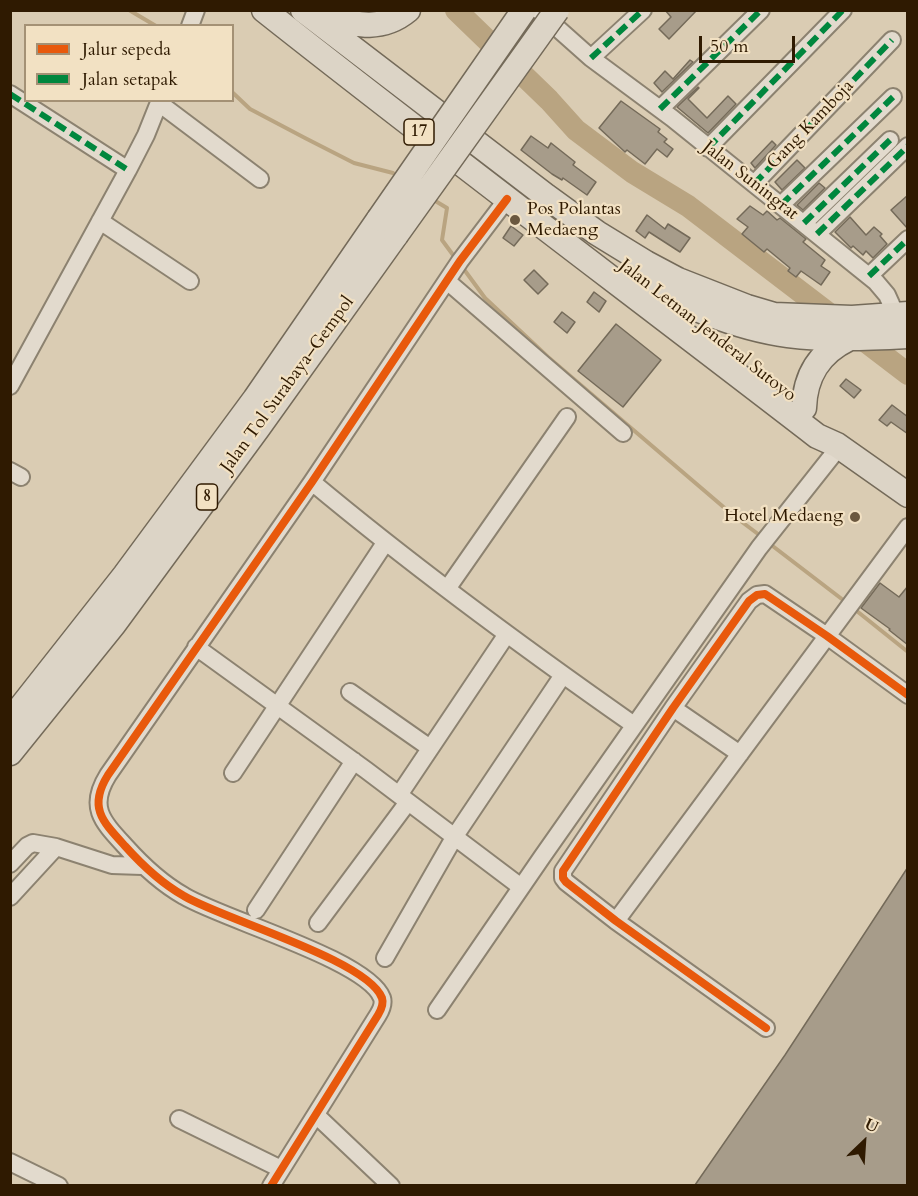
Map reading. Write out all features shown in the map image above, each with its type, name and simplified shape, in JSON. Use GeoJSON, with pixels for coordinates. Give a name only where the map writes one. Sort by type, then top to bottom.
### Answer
{"type":"FeatureCollection","features":[{"type":"Feature","properties":{"kind":"highway","name":"17"},"geometry":{"type":"LineString","coordinates":[[264,10],[576,250],[653,290],[726,309],[774,315],[868,317],[902,314]]}},
{"type":"Feature","properties":{"kind":"highway"},"geometry":{"type":"LineString","coordinates":[[304,12],[360,24],[383,25],[408,10]]}},
{"type":"Feature","properties":{"kind":"highway","name":"Jalan Tol Surabaya–Gempol"},"geometry":{"type":"LineString","coordinates":[[10,753],[114,624],[258,428],[524,10]]}},
{"type":"Feature","properties":{"kind":"highway","name":"Jalan Tol Surabaya–Gempol"},"geometry":{"type":"LineString","coordinates":[[10,721],[125,575],[242,417],[557,10]]}},
{"type":"Feature","properties":{"kind":"highway","name":"17"},"geometry":{"type":"LineString","coordinates":[[304,12],[597,233],[726,309],[789,335],[852,339],[908,336]]}},
{"type":"Feature","properties":{"kind":"highway","name":"Jalan Letnan Jenderal Sutoyo"},"geometry":{"type":"LineString","coordinates":[[546,196],[560,215],[804,408],[829,430],[838,446]]}},
{"type":"Feature","properties":{"kind":"highway","name":"Jalan Letnan Jenderal Sutoyo"},"geometry":{"type":"LineString","coordinates":[[576,250],[817,436],[838,446],[908,495]]}},
{"type":"Feature","properties":{"kind":"highway"},"geometry":{"type":"LineString","coordinates":[[804,408],[806,390],[812,372],[827,352],[852,339]]}},
{"type":"Feature","properties":{"kind":"street","name":"Jalan Suningrat"},"geometry":{"type":"LineString","coordinates":[[537,10],[591,58],[869,276],[902,314]]}},
{"type":"Feature","properties":{"kind":"street"},"geometry":{"type":"LineString","coordinates":[[591,58],[643,10]]}},
{"type":"Feature","properties":{"kind":"street"},"geometry":{"type":"LineString","coordinates":[[660,110],[761,10]]}},
{"type":"Feature","properties":{"kind":"street"},"geometry":{"type":"LineString","coordinates":[[708,148],[843,10]]}},
{"type":"Feature","properties":{"kind":"street","name":"Gang Kamboja"},"geometry":{"type":"LineString","coordinates":[[754,184],[892,40]]}},
{"type":"Feature","properties":{"kind":"street"},"geometry":{"type":"LineString","coordinates":[[10,94],[128,170]]}},
{"type":"Feature","properties":{"kind":"street"},"geometry":{"type":"LineString","coordinates":[[781,205],[893,97]]}},
{"type":"Feature","properties":{"kind":"street"},"geometry":{"type":"LineString","coordinates":[[10,386],[128,170],[146,135],[159,102],[260,179]]}},
{"type":"Feature","properties":{"kind":"street"},"geometry":{"type":"LineString","coordinates":[[810,229],[890,140]]}},
{"type":"Feature","properties":{"kind":"street"},"geometry":{"type":"LineString","coordinates":[[810,229],[908,146]]}},
{"type":"Feature","properties":{"kind":"street"},"geometry":{"type":"LineString","coordinates":[[271,1185],[382,1009],[383,999],[377,990],[355,972],[310,949],[215,912],[184,896],[142,866],[108,830],[98,810],[97,800],[108,775],[312,482],[453,272],[507,199]]}},
{"type":"Feature","properties":{"kind":"street"},"geometry":{"type":"LineString","coordinates":[[100,221],[190,280]]}},
{"type":"Feature","properties":{"kind":"street"},"geometry":{"type":"LineString","coordinates":[[869,276],[908,239]]}},
{"type":"Feature","properties":{"kind":"street"},"geometry":{"type":"LineString","coordinates":[[453,272],[623,433]]}},
{"type":"Feature","properties":{"kind":"street"},"geometry":{"type":"LineString","coordinates":[[447,589],[567,417]]}},
{"type":"Feature","properties":{"kind":"street"},"geometry":{"type":"LineString","coordinates":[[437,1010],[759,548],[838,446]]}},
{"type":"Feature","properties":{"kind":"street"},"geometry":{"type":"LineString","coordinates":[[312,482],[385,543],[634,725]]}},
{"type":"Feature","properties":{"kind":"street"},"geometry":{"type":"LineString","coordinates":[[616,921],[908,527]]}},
{"type":"Feature","properties":{"kind":"street"},"geometry":{"type":"LineString","coordinates":[[233,773],[385,543]]}},
{"type":"Feature","properties":{"kind":"street"},"geometry":{"type":"LineString","coordinates":[[766,1028],[616,921],[566,882],[563,878],[563,871],[673,708],[749,601],[757,595],[765,594],[908,695]]}},
{"type":"Feature","properties":{"kind":"street"},"geometry":{"type":"LineString","coordinates":[[318,924],[404,798],[430,748],[507,634]]}},
{"type":"Feature","properties":{"kind":"street"},"geometry":{"type":"LineString","coordinates":[[196,648],[354,761],[521,887]]}},
{"type":"Feature","properties":{"kind":"street"},"geometry":{"type":"LineString","coordinates":[[385,958],[455,836],[563,675]]}},
{"type":"Feature","properties":{"kind":"street"},"geometry":{"type":"LineString","coordinates":[[350,692],[430,748]]}},
{"type":"Feature","properties":{"kind":"street"},"geometry":{"type":"LineString","coordinates":[[673,708],[740,754]]}},
{"type":"Feature","properties":{"kind":"street"},"geometry":{"type":"LineString","coordinates":[[256,910],[354,761]]}},
{"type":"Feature","properties":{"kind":"street"},"geometry":{"type":"LineString","coordinates":[[10,864],[27,846],[33,843],[56,847],[112,865],[142,866]]}},
{"type":"Feature","properties":{"kind":"street"},"geometry":{"type":"LineString","coordinates":[[10,897],[56,847]]}},
{"type":"Feature","properties":{"kind":"street"},"geometry":{"type":"LineString","coordinates":[[316,1115],[391,1185]]}},
{"type":"Feature","properties":{"kind":"street"},"geometry":{"type":"LineString","coordinates":[[179,1119],[281,1169]]}},
{"type":"Feature","properties":{"kind":"street"},"geometry":{"type":"LineString","coordinates":[[10,1162],[59,1185]]}},
{"type":"Feature","properties":{"kind":"building"},"geometry":{"type":"Polygon","coordinates":[[[665,10],[697,10],[669,39],[659,29],[671,17],[665,10]]]}},
{"type":"Feature","properties":{"kind":"building"},"geometry":{"type":"Polygon","coordinates":[[[690,60],[693,62],[662,92],[654,83],[665,71],[673,79],[690,60]]]}},
{"type":"Feature","properties":{"kind":"building"},"geometry":{"type":"Polygon","coordinates":[[[698,87],[688,99],[707,118],[728,96],[736,104],[708,133],[677,107],[698,87]]]}},
{"type":"Feature","properties":{"kind":"building"},"geometry":{"type":"Polygon","coordinates":[[[621,101],[660,129],[658,132],[667,139],[664,142],[673,149],[667,157],[657,149],[645,164],[627,150],[625,152],[599,128],[621,101]]]}},
{"type":"Feature","properties":{"kind":"building"},"geometry":{"type":"Polygon","coordinates":[[[531,136],[548,148],[551,143],[575,162],[573,165],[596,182],[587,195],[563,178],[562,180],[552,174],[521,150],[531,136]]]}},
{"type":"Feature","properties":{"kind":"building"},"geometry":{"type":"Polygon","coordinates":[[[772,141],[776,145],[755,168],[751,163],[772,141]]]}},
{"type":"Feature","properties":{"kind":"building"},"geometry":{"type":"Polygon","coordinates":[[[797,160],[805,168],[782,190],[775,182],[797,160]]]}},
{"type":"Feature","properties":{"kind":"building"},"geometry":{"type":"Polygon","coordinates":[[[819,183],[825,188],[803,210],[797,205],[819,183]]]}},
{"type":"Feature","properties":{"kind":"building"},"geometry":{"type":"Polygon","coordinates":[[[908,195],[908,229],[891,210],[908,195]]]}},
{"type":"Feature","properties":{"kind":"building"},"geometry":{"type":"Polygon","coordinates":[[[750,206],[763,215],[767,211],[777,220],[780,218],[806,239],[803,242],[825,260],[821,266],[830,272],[821,285],[801,271],[796,277],[788,271],[790,268],[767,249],[764,252],[742,234],[748,227],[737,219],[750,206]]]}},
{"type":"Feature","properties":{"kind":"building"},"geometry":{"type":"Polygon","coordinates":[[[647,215],[665,229],[668,224],[690,238],[680,252],[649,232],[645,238],[636,231],[647,215]]]}},
{"type":"Feature","properties":{"kind":"building"},"geometry":{"type":"Polygon","coordinates":[[[850,217],[866,235],[874,227],[882,234],[880,236],[887,244],[873,258],[866,251],[863,255],[853,246],[851,248],[835,232],[850,217]]]}},
{"type":"Feature","properties":{"kind":"building"},"geometry":{"type":"Polygon","coordinates":[[[511,226],[523,235],[514,246],[503,238],[511,226]]]}},
{"type":"Feature","properties":{"kind":"building"},"geometry":{"type":"Polygon","coordinates":[[[534,270],[548,284],[538,294],[524,280],[534,270]]]}},
{"type":"Feature","properties":{"kind":"building"},"geometry":{"type":"Polygon","coordinates":[[[594,292],[606,301],[599,312],[587,302],[594,292]]]}},
{"type":"Feature","properties":{"kind":"building"},"geometry":{"type":"Polygon","coordinates":[[[562,312],[575,322],[567,333],[554,322],[562,312]]]}},
{"type":"Feature","properties":{"kind":"building"},"geometry":{"type":"Polygon","coordinates":[[[616,324],[661,360],[623,407],[578,371],[616,324]]]}},
{"type":"Feature","properties":{"kind":"building"},"geometry":{"type":"Polygon","coordinates":[[[846,379],[861,390],[854,398],[840,386],[846,379]]]}},
{"type":"Feature","properties":{"kind":"building"},"geometry":{"type":"Polygon","coordinates":[[[892,405],[908,417],[908,434],[891,422],[887,426],[879,420],[892,405]]]}},
{"type":"Feature","properties":{"kind":"building"},"geometry":{"type":"Polygon","coordinates":[[[880,583],[899,597],[908,586],[908,645],[861,608],[880,583]]]}},
{"type":"Feature","properties":{"kind":"building"},"geometry":{"type":"Polygon","coordinates":[[[908,867],[908,1185],[695,1185],[785,1055],[908,867]]]}},
{"type":"Feature","properties":{"kind":"waterway"},"geometry":{"type":"LineString","coordinates":[[129,10],[153,24]]}},
{"type":"Feature","properties":{"kind":"waterway"},"geometry":{"type":"LineString","coordinates":[[456,10],[549,100],[576,130],[632,172],[688,206],[908,374]]}},
{"type":"Feature","properties":{"kind":"waterway"},"geometry":{"type":"LineString","coordinates":[[234,94],[250,109],[354,163],[393,173],[398,177]]}},
{"type":"Feature","properties":{"kind":"waterway"},"geometry":{"type":"LineString","coordinates":[[432,199],[447,208],[442,240],[456,259]]}},
{"type":"Feature","properties":{"kind":"waterway"},"geometry":{"type":"LineString","coordinates":[[463,268],[485,298],[548,357],[734,516],[762,537]]}},
{"type":"Feature","properties":{"kind":"waterway"},"geometry":{"type":"LineString","coordinates":[[770,544],[847,603]]}},
{"type":"Feature","properties":{"kind":"waterway"},"geometry":{"type":"LineString","coordinates":[[853,608],[908,652]]}},
{"type":"Feature","properties":{"kind":"marked path"},"geometry":{"type":"LineString","coordinates":[[591,58],[643,10]]}},
{"type":"Feature","properties":{"kind":"marked path"},"geometry":{"type":"LineString","coordinates":[[660,109],[761,10]]}},
{"type":"Feature","properties":{"kind":"marked path"},"geometry":{"type":"LineString","coordinates":[[708,148],[843,10]]}},
{"type":"Feature","properties":{"kind":"marked path"},"geometry":{"type":"LineString","coordinates":[[754,184],[892,40]]}},
{"type":"Feature","properties":{"kind":"marked path"},"geometry":{"type":"LineString","coordinates":[[10,94],[128,170]]}},
{"type":"Feature","properties":{"kind":"marked path"},"geometry":{"type":"LineString","coordinates":[[781,205],[893,97]]}},
{"type":"Feature","properties":{"kind":"marked path"},"geometry":{"type":"LineString","coordinates":[[804,223],[890,140]]}},
{"type":"Feature","properties":{"kind":"marked path"},"geometry":{"type":"LineString","coordinates":[[817,234],[908,146]]}},
{"type":"Feature","properties":{"kind":"marked path"},"geometry":{"type":"LineString","coordinates":[[869,276],[908,239]]}},
{"type":"Feature","properties":{"kind":"cycle path"},"geometry":{"type":"LineString","coordinates":[[271,1186],[378,1015],[382,998],[371,984],[350,969],[292,941],[203,905],[167,885],[138,860],[110,829],[100,813],[99,796],[108,775],[312,482],[460,261],[507,199]]}},
{"type":"Feature","properties":{"kind":"cycle path"},"geometry":{"type":"LineString","coordinates":[[766,1028],[616,921],[566,882],[563,878],[563,871],[673,708],[749,601],[757,595],[765,594],[908,695]]}},
{"type":"Feature","properties":{"kind":"place","name":"Pos Polantas Medaeng"},"geometry":{"type":"Point","coordinates":[515,220]}},
{"type":"Feature","properties":{"kind":"place","name":"Hotel Medaeng"},"geometry":{"type":"Point","coordinates":[855,517]}}]}
